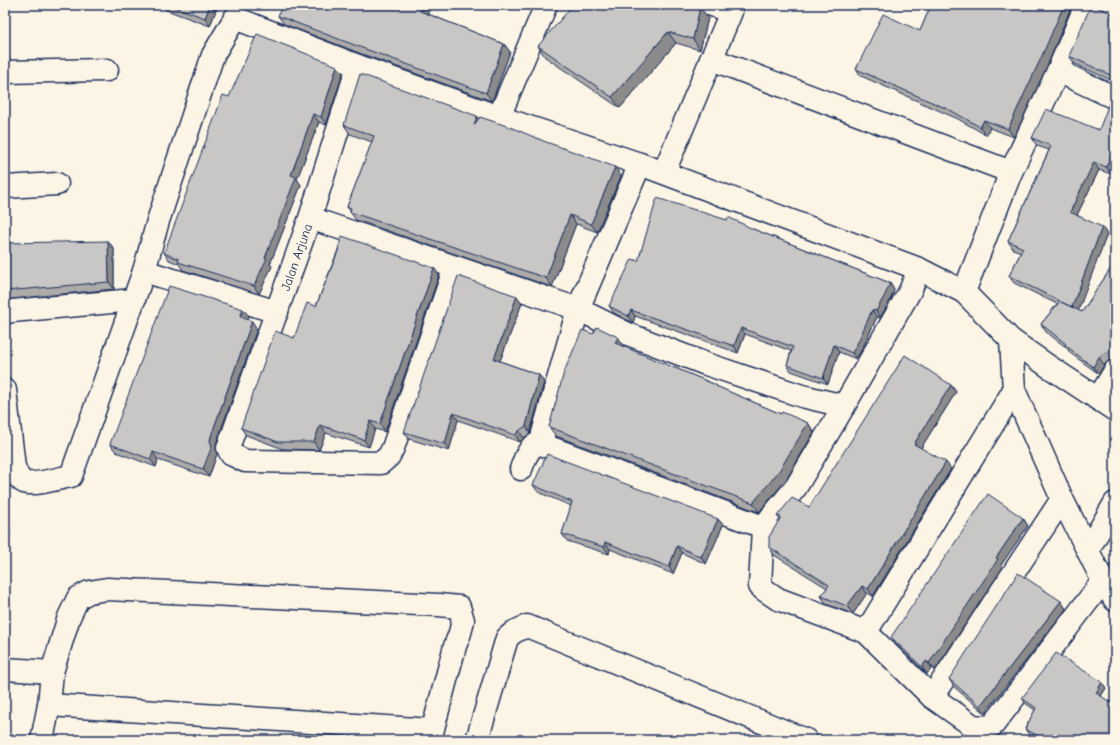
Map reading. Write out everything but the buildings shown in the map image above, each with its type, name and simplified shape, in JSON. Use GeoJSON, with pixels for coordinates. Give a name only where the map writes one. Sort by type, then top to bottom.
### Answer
{"type":"FeatureCollection","features":[{"type":"Feature","properties":{"kind":"street"},"geometry":{"type":"LineString","coordinates":[[499,117],[546,5]]}},
{"type":"Feature","properties":{"kind":"street"},"geometry":{"type":"LineString","coordinates":[[964,292],[1011,172],[1058,71],[1086,5]]}},
{"type":"Feature","properties":{"kind":"street"},"geometry":{"type":"LineString","coordinates":[[664,172],[711,59],[726,7]]}},
{"type":"Feature","properties":{"kind":"street"},"geometry":{"type":"LineString","coordinates":[[5,390],[14,467],[18,476],[24,482],[35,483],[71,476],[144,271],[158,221],[213,55],[237,11],[358,66],[499,117],[664,172],[919,269],[964,292],[1011,340],[1106,404],[1115,371]]}},
{"type":"Feature","properties":{"kind":"street"},"geometry":{"type":"LineString","coordinates":[[711,59],[1011,172]]}},
{"type":"Feature","properties":{"kind":"street","name":"Jalan Arjuna"},"geometry":{"type":"LineString","coordinates":[[358,66],[310,218],[228,448],[231,454],[245,461],[380,462],[389,456],[455,267]]}},
{"type":"Feature","properties":{"kind":"street"},"geometry":{"type":"LineString","coordinates":[[5,72],[107,70]]}},
{"type":"Feature","properties":{"kind":"street"},"geometry":{"type":"LineString","coordinates":[[1058,71],[1115,98]]}},
{"type":"Feature","properties":{"kind":"street"},"geometry":{"type":"LineString","coordinates":[[640,164],[578,309],[543,433],[543,443],[546,446],[763,527]]}},
{"type":"Feature","properties":{"kind":"street"},"geometry":{"type":"LineString","coordinates":[[5,187],[56,184]]}},
{"type":"Feature","properties":{"kind":"street"},"geometry":{"type":"LineString","coordinates":[[310,218],[578,309],[628,334],[695,360],[795,394],[844,406]]}},
{"type":"Feature","properties":{"kind":"street"},"geometry":{"type":"LineString","coordinates":[[919,269],[910,291],[796,487],[763,527],[760,586],[763,590],[778,599],[866,632],[932,697],[974,726],[985,727],[993,725],[1103,581]]}},
{"type":"Feature","properties":{"kind":"street"},"geometry":{"type":"LineString","coordinates":[[144,271],[277,312]]}},
{"type":"Feature","properties":{"kind":"street"},"geometry":{"type":"LineString","coordinates":[[5,313],[12,311],[134,300]]}},
{"type":"Feature","properties":{"kind":"street"},"geometry":{"type":"LineString","coordinates":[[1011,340],[1014,390],[1062,499],[1103,581],[1115,600]]}},
{"type":"Feature","properties":{"kind":"street"},"geometry":{"type":"LineString","coordinates":[[866,632],[1014,390]]}},
{"type":"Feature","properties":{"kind":"street"},"geometry":{"type":"LineString","coordinates":[[521,470],[526,456],[531,448],[543,440]]}},
{"type":"Feature","properties":{"kind":"street"},"geometry":{"type":"LineString","coordinates":[[932,697],[1062,499]]}},
{"type":"Feature","properties":{"kind":"street"},"geometry":{"type":"LineString","coordinates":[[1088,550],[1115,503]]}},
{"type":"Feature","properties":{"kind":"street"},"geometry":{"type":"LineString","coordinates":[[42,740],[49,705],[52,672],[69,617],[78,598],[89,592],[115,590],[439,604],[459,607],[463,620],[431,735],[49,705]]}},
{"type":"Feature","properties":{"kind":"street"},"geometry":{"type":"LineString","coordinates":[[477,740],[507,638],[514,632],[527,626],[806,740]]}},
{"type":"Feature","properties":{"kind":"street"},"geometry":{"type":"LineString","coordinates":[[5,669],[52,672]]}}]}
